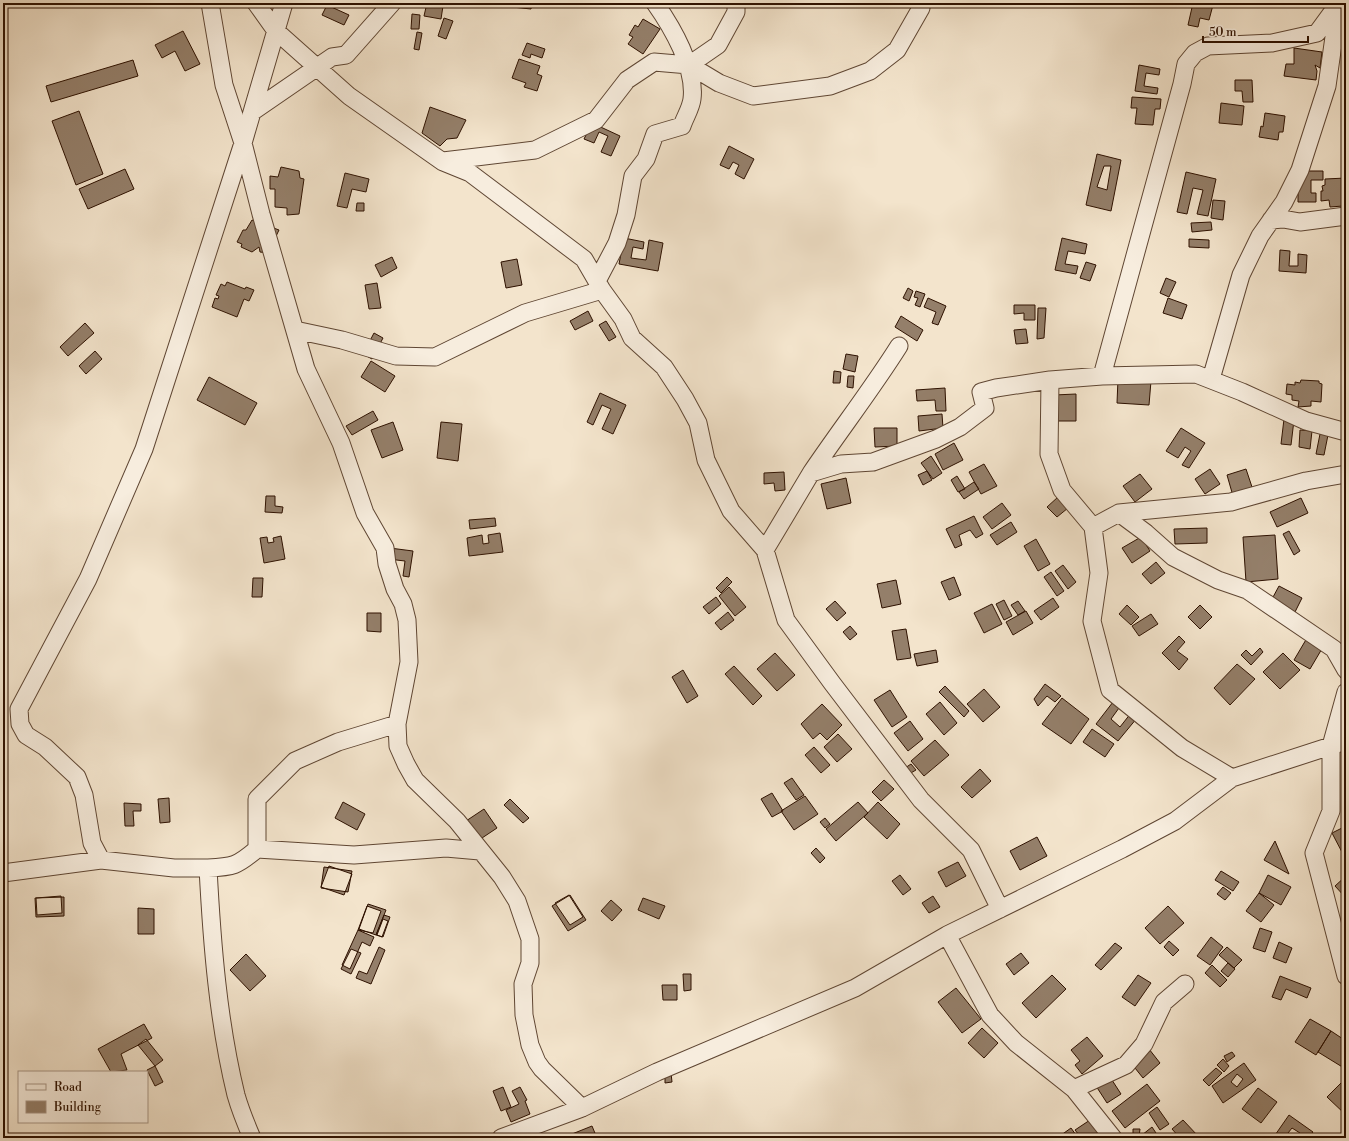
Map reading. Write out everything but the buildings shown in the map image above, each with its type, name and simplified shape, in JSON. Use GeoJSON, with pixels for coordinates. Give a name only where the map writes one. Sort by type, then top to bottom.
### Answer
{"type":"FeatureCollection","features":[{"type":"Feature","properties":{"kind":"street"},"geometry":{"type":"LineString","coordinates":[[210,3],[224,85],[243,143],[261,214],[306,368],[341,443],[365,513],[385,548],[388,559],[387,564],[394,588],[403,604],[407,620],[409,662],[397,724],[398,746],[415,780],[458,821],[502,878],[517,901],[525,920],[530,939],[530,963],[523,984],[524,1015],[530,1045],[537,1062],[582,1108]]}},
{"type":"Feature","properties":{"kind":"street"},"geometry":{"type":"LineString","coordinates":[[256,3],[276,31],[349,96],[443,162],[470,173],[584,259],[599,286],[623,318],[632,338],[664,367],[685,399],[698,423],[706,460],[731,511],[765,550],[786,620],[921,800],[971,850],[1000,910]]}},
{"type":"Feature","properties":{"kind":"street"},"geometry":{"type":"LineString","coordinates":[[101,860],[92,842],[84,795],[77,776],[45,747],[26,735],[20,724],[19,709],[88,579],[144,449],[243,143],[284,3]]}},
{"type":"Feature","properties":{"kind":"street"},"geometry":{"type":"LineString","coordinates":[[252,112],[332,57],[346,54],[392,3]]}},
{"type":"Feature","properties":{"kind":"street"},"geometry":{"type":"LineString","coordinates":[[295,330],[342,340],[396,356],[435,357],[525,313],[599,286],[617,243],[626,216],[633,176],[646,159],[655,134],[682,126],[692,99],[689,65],[668,20],[655,3]]}},
{"type":"Feature","properties":{"kind":"street"},"geometry":{"type":"LineString","coordinates":[[689,65],[718,45],[736,12],[736,3]]}},
{"type":"Feature","properties":{"kind":"street"},"geometry":{"type":"LineString","coordinates":[[1210,379],[1240,275],[1260,236],[1284,202],[1300,170],[1327,86],[1339,37],[1339,4]]}},
{"type":"Feature","properties":{"kind":"street"},"geometry":{"type":"LineString","coordinates":[[1102,376],[1186,64],[1194,53],[1208,46],[1272,43],[1317,34],[1339,4]]}},
{"type":"Feature","properties":{"kind":"street"},"geometry":{"type":"LineString","coordinates":[[443,162],[535,150],[596,120],[627,80],[654,62],[689,65],[720,83],[753,96],[830,86],[870,71],[897,50],[921,8]]}},
{"type":"Feature","properties":{"kind":"street"},"geometry":{"type":"LineString","coordinates":[[1271,220],[1283,219],[1300,222],[1346,216]]}},
{"type":"Feature","properties":{"kind":"street"},"geometry":{"type":"LineString","coordinates":[[765,550],[840,429],[871,389],[899,346]]}},
{"type":"Feature","properties":{"kind":"street"},"geometry":{"type":"LineString","coordinates":[[812,473],[841,464],[873,462],[936,439],[960,427],[985,408],[981,392],[996,388],[1050,380],[1102,376],[1196,374],[1242,392],[1306,421],[1346,432]]}},
{"type":"Feature","properties":{"kind":"street"},"geometry":{"type":"LineString","coordinates":[[1050,380],[1048,454],[1062,490],[1093,527],[1099,573],[1092,621],[1110,690],[1182,748],[1232,778]]}},
{"type":"Feature","properties":{"kind":"street"},"geometry":{"type":"LineString","coordinates":[[1093,527],[1120,513],[1231,502],[1306,481],[1346,474]]}},
{"type":"Feature","properties":{"kind":"street"},"geometry":{"type":"LineString","coordinates":[[1120,513],[1146,533],[1173,557],[1218,580],[1247,590],[1334,649],[1346,670]]}},
{"type":"Feature","properties":{"kind":"street"},"geometry":{"type":"LineString","coordinates":[[1346,692],[1338,743],[1331,811],[1314,853],[1346,976]]}},
{"type":"Feature","properties":{"kind":"street"},"geometry":{"type":"LineString","coordinates":[[257,849],[257,799],[295,761],[338,742],[397,724]]}},
{"type":"Feature","properties":{"kind":"street"},"geometry":{"type":"LineString","coordinates":[[501,1138],[582,1108],[657,1072],[855,988],[947,935],[1000,910],[1175,820],[1232,778],[1338,743]]}},
{"type":"Feature","properties":{"kind":"street"},"geometry":{"type":"LineString","coordinates":[[3,873],[101,860],[168,867],[231,867],[242,862],[257,849],[354,855],[446,848],[480,851]]}},
{"type":"Feature","properties":{"kind":"street"},"geometry":{"type":"LineString","coordinates":[[208,868],[213,956],[222,1022],[236,1096],[252,1138]]}},
{"type":"Feature","properties":{"kind":"street"},"geometry":{"type":"LineString","coordinates":[[947,935],[990,1015],[1016,1043],[1074,1089],[1113,1138]]}},
{"type":"Feature","properties":{"kind":"street"},"geometry":{"type":"LineString","coordinates":[[1074,1089],[1126,1065],[1144,1044],[1164,1002],[1185,984]]}}]}
